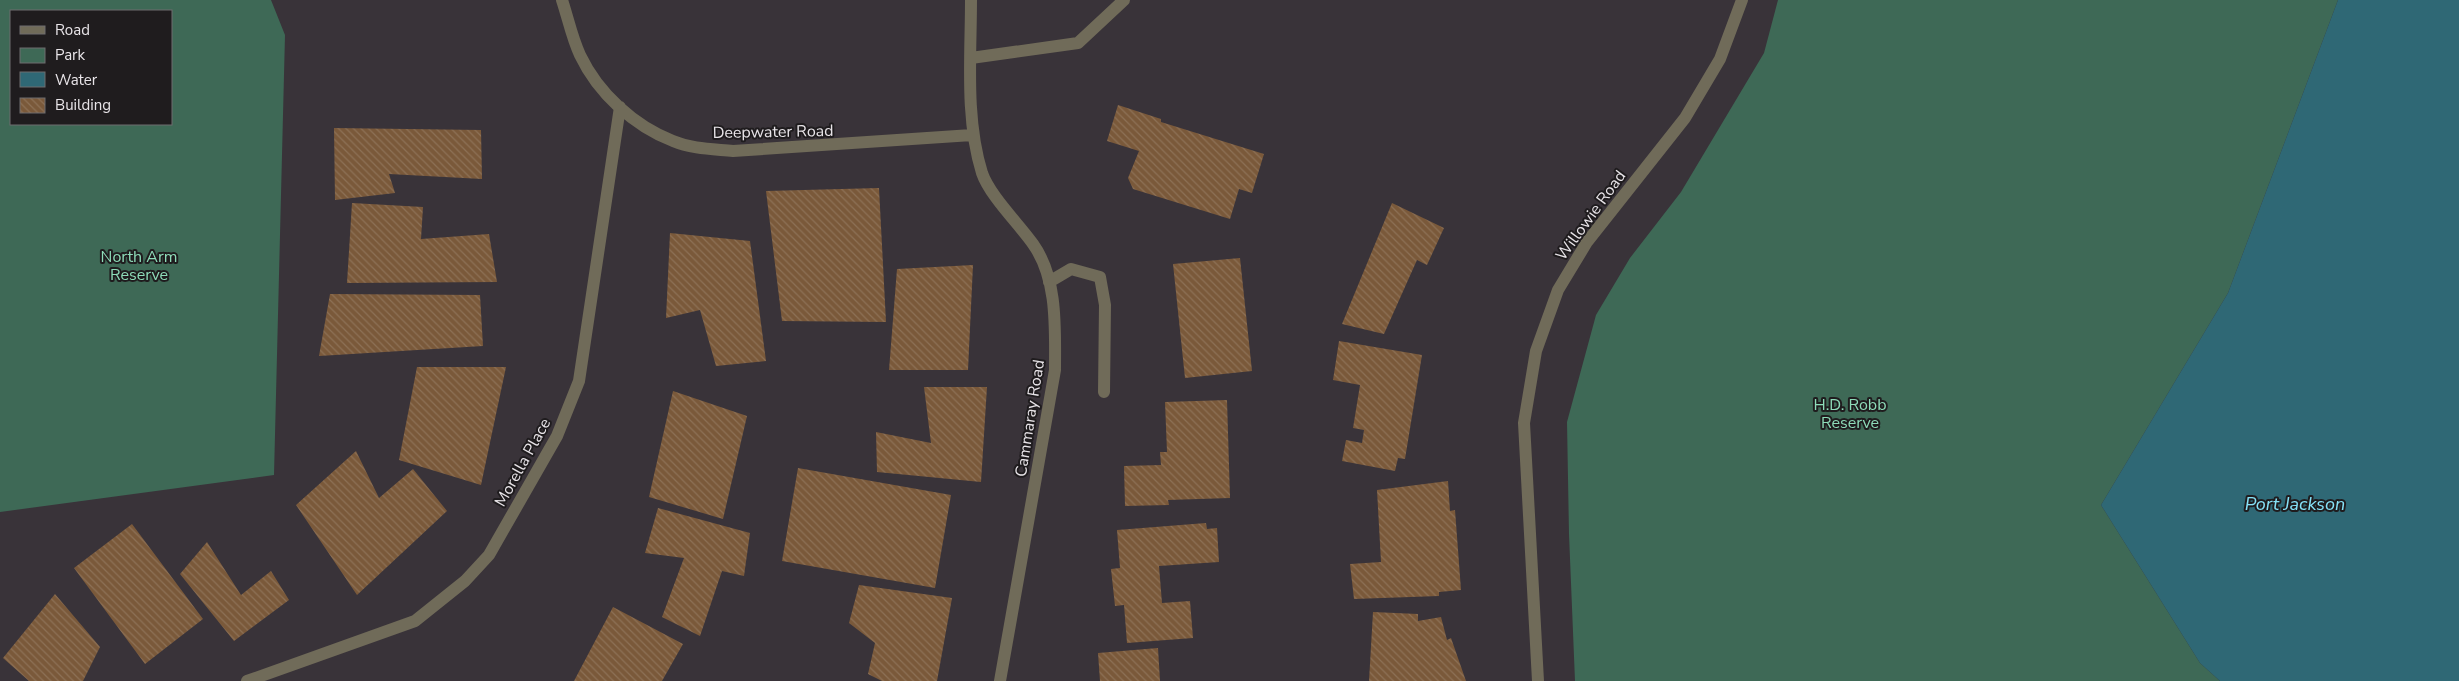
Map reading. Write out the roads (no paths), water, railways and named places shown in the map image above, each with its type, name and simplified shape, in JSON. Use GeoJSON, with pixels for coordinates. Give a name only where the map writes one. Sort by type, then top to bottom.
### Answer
{"type":"FeatureCollection","features":[{"type":"Feature","properties":{"kind":"street","name":"Deepwater Road"},"geometry":{"type":"LineString","coordinates":[[562,0],[580,54],[599,88],[647,128],[674,142],[702,148],[725,150],[808,148],[972,135]]}},
{"type":"Feature","properties":{"kind":"street","name":"Cammaray Road"},"geometry":{"type":"LineString","coordinates":[[972,0],[972,135],[983,176],[1008,213],[1034,246],[1049,282],[1055,319],[1055,370],[1000,681]]}},
{"type":"Feature","properties":{"kind":"street"},"geometry":{"type":"LineString","coordinates":[[971,58],[1078,43],[1124,0]]}},
{"type":"Feature","properties":{"kind":"street","name":"Willowie Road"},"geometry":{"type":"LineString","coordinates":[[1538,681],[1524,423],[1536,351],[1558,290],[1587,242],[1685,118],[1720,59],[1742,0]]}},
{"type":"Feature","properties":{"kind":"street","name":"Morella Place"},"geometry":{"type":"LineString","coordinates":[[247,681],[415,620],[465,581],[489,555],[557,436],[579,382],[620,107]]}},
{"type":"Feature","properties":{"kind":"street"},"geometry":{"type":"LineString","coordinates":[[1049,282],[1071,269],[1100,277],[1105,305],[1104,392]]}},
{"type":"Feature","properties":{"kind":"water","name":"Port Jackson"},"geometry":{"type":"Polygon","coordinates":[[[2338,0],[2459,0],[2459,681],[2220,681],[2200,663],[2101,505],[2228,293],[2338,0]]]}},
{"type":"Feature","properties":{"kind":"park label","name":"North Arm Reserve"},"geometry":{"type":"Point","coordinates":[139,265]}},
{"type":"Feature","properties":{"kind":"park label","name":"H.D. Robb Reserve"},"geometry":{"type":"Point","coordinates":[1850,413]}}]}
